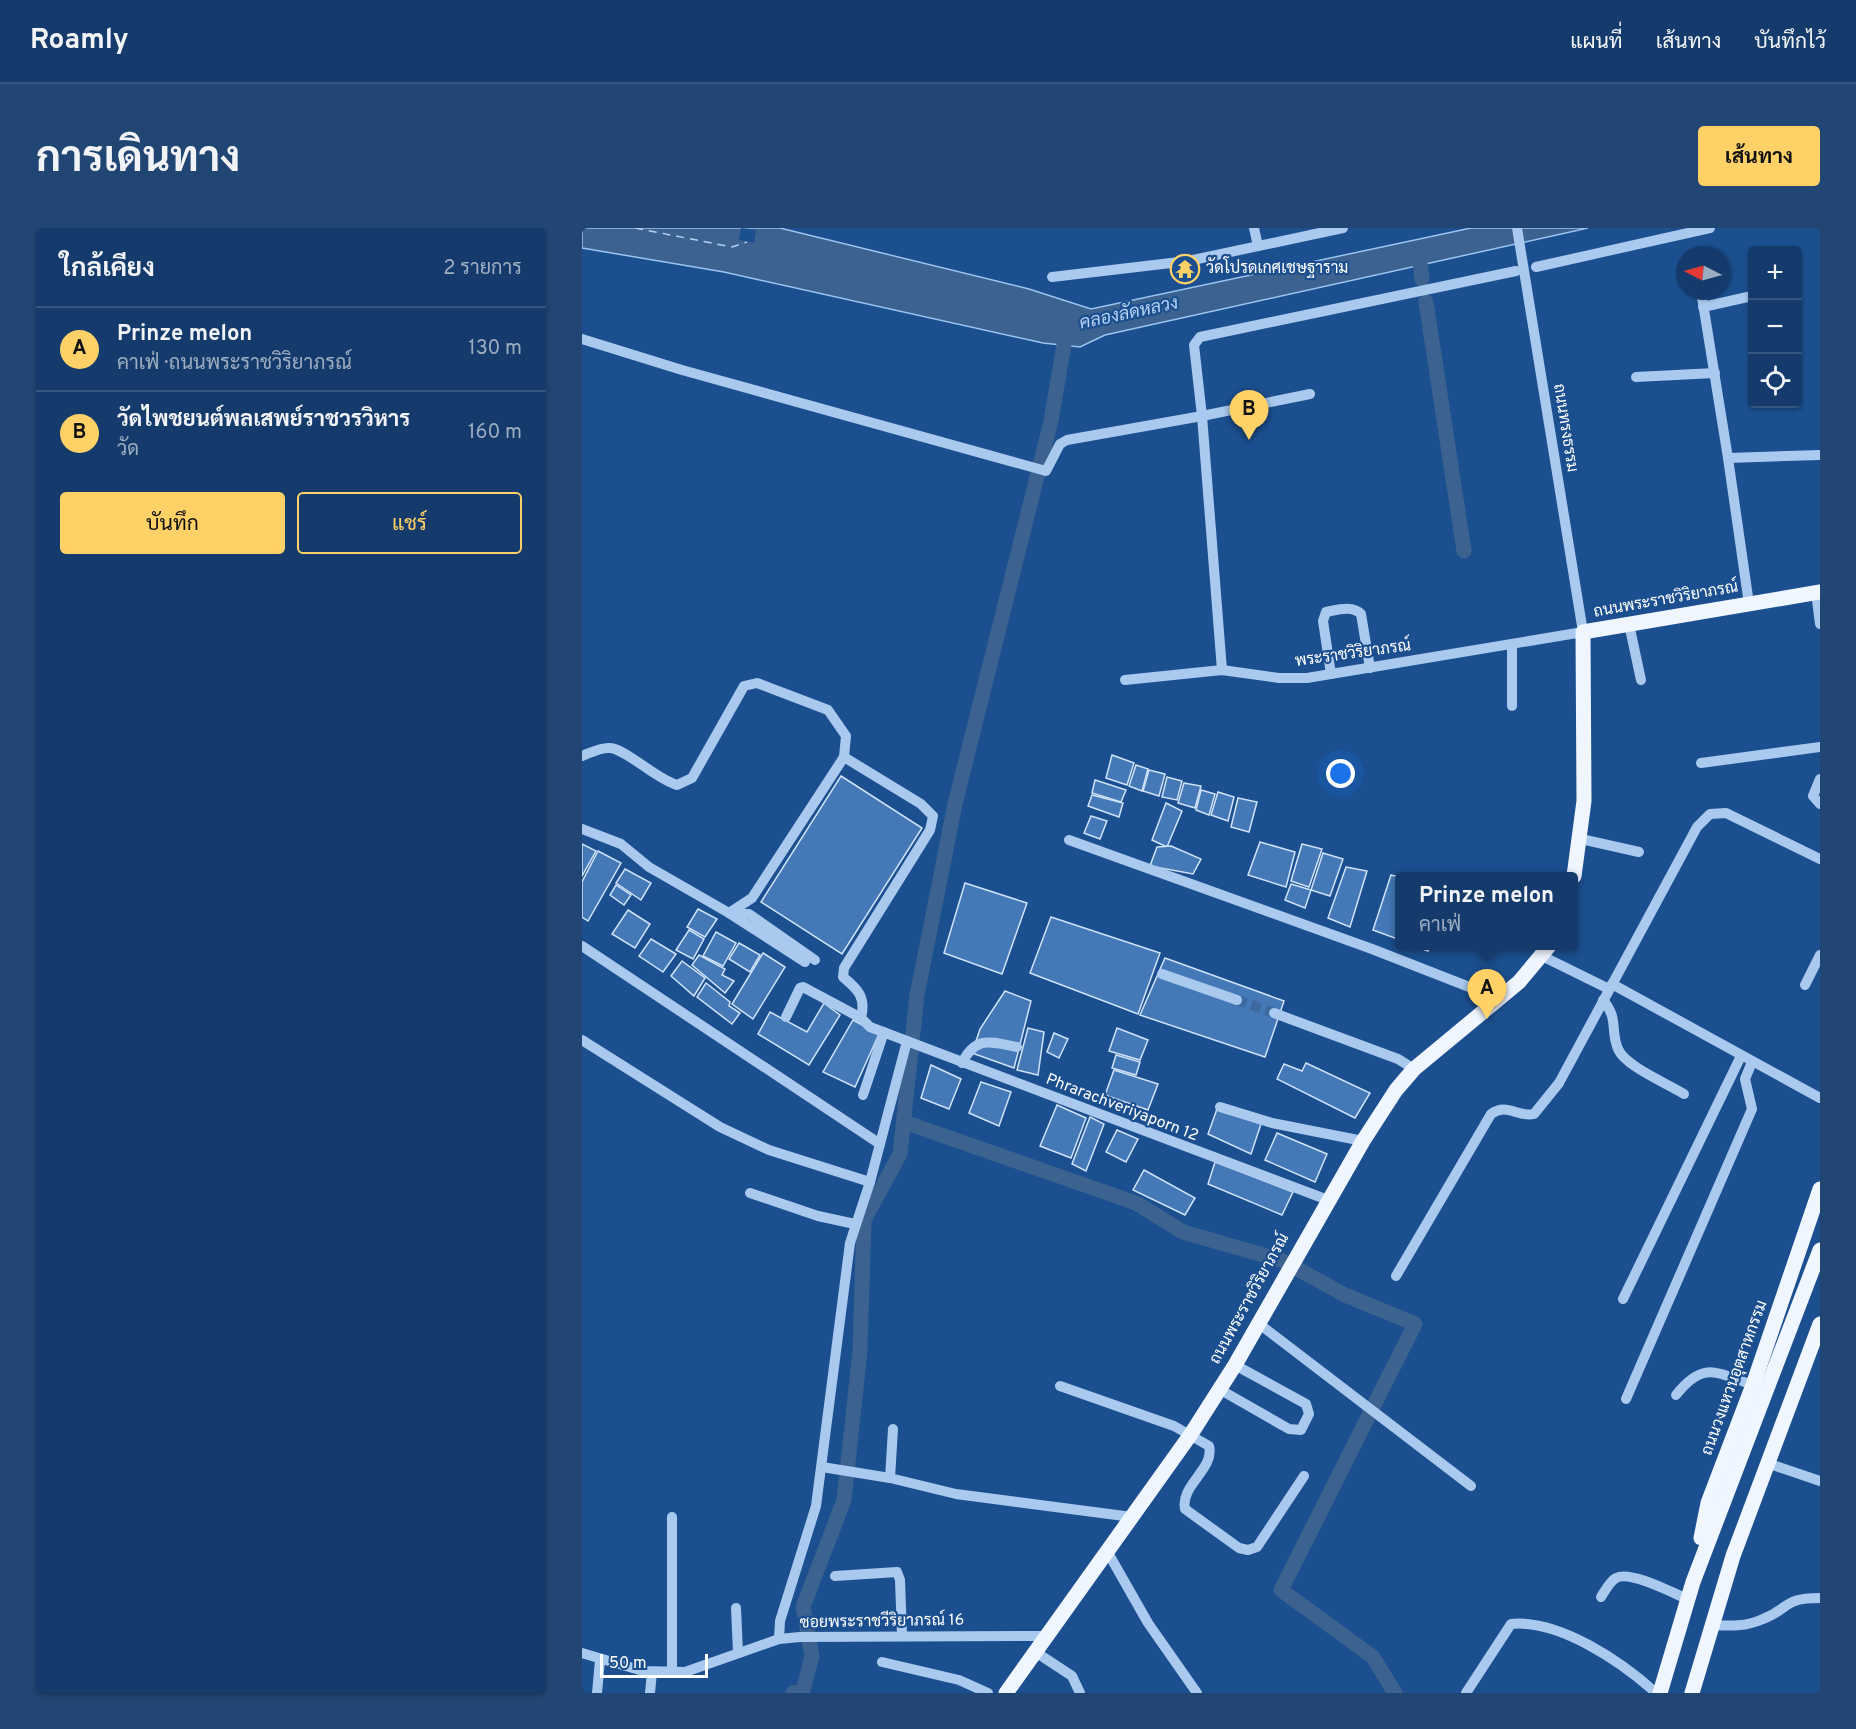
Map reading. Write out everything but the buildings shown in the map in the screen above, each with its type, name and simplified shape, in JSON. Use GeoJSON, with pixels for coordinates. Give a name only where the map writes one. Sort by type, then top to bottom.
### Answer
{"type":"FeatureCollection","features":[{"type":"Feature","properties":{"kind":"main road","name":"ถนนพระราชวิริยาภรณ์"},"geometry":{"type":"LineString","coordinates":[[1575,872],[1581,839],[1584,801],[1583,632],[1818,592]]}},
{"type":"Feature","properties":{"kind":"main road","name":"ถนนพระราชวิริยาภรณ์"},"geometry":{"type":"LineString","coordinates":[[1006,1693],[1191,1434],[1235,1365],[1280,1281],[1380,1113],[1414,1069],[1519,982],[1545,951]]}},
{"type":"Feature","properties":{"kind":"main road","name":"ถนนวงแหวนอุตสาหกรรม"},"geometry":{"type":"LineString","coordinates":[[1693,1582],[1708,1503],[1753,1385],[1820,1189]]}},
{"type":"Feature","properties":{"kind":"main road","name":"ถนนวงแหวนอุตสาหกรรม"},"geometry":{"type":"LineString","coordinates":[[1658,1693],[1693,1582],[1820,1250]]}},
{"type":"Feature","properties":{"kind":"main road"},"geometry":{"type":"LineString","coordinates":[[1774,1447],[1820,1324]]}},
{"type":"Feature","properties":{"kind":"main road"},"geometry":{"type":"LineString","coordinates":[[1692,1693],[1711,1625],[1767,1463],[1820,1348]]}},
{"type":"Feature","properties":{"kind":"main road"},"geometry":{"type":"LineString","coordinates":[[1697,1672],[1697,1693]]}},
{"type":"Feature","properties":{"kind":"street"},"geometry":{"type":"LineString","coordinates":[[1254,228],[1258,246]]}},
{"type":"Feature","properties":{"kind":"street"},"geometry":{"type":"LineString","coordinates":[[1052,277],[1188,261],[1343,228]]}},
{"type":"Feature","properties":{"kind":"street","name":"ถนนทรงธรรม"},"geometry":{"type":"LineString","coordinates":[[1517,228],[1519,268],[1583,632]]}},
{"type":"Feature","properties":{"kind":"street"},"geometry":{"type":"LineString","coordinates":[[1536,267],[1710,228]]}},
{"type":"Feature","properties":{"kind":"street"},"geometry":{"type":"LineString","coordinates":[[1222,669],[1202,416],[1194,345],[1200,337],[1519,268]]}},
{"type":"Feature","properties":{"kind":"street"},"geometry":{"type":"LineString","coordinates":[[1703,307],[1748,297]]}},
{"type":"Feature","properties":{"kind":"street"},"geometry":{"type":"LineString","coordinates":[[1702,300],[1749,604]]}},
{"type":"Feature","properties":{"kind":"street"},"geometry":{"type":"LineString","coordinates":[[582,339],[682,370],[1041,471],[1046,471],[1060,444],[1067,440],[1310,394]]}},
{"type":"Feature","properties":{"kind":"street"},"geometry":{"type":"LineString","coordinates":[[1636,377],[1715,373]]}},
{"type":"Feature","properties":{"kind":"street"},"geometry":{"type":"LineString","coordinates":[[1728,458],[1820,455]]}},
{"type":"Feature","properties":{"kind":"street"},"geometry":{"type":"LineString","coordinates":[[1818,592],[1820,624]]}},
{"type":"Feature","properties":{"kind":"street"},"geometry":{"type":"LineString","coordinates":[[1331,674],[1323,621],[1326,612],[1342,609],[1357,610],[1361,614],[1370,668]]}},
{"type":"Feature","properties":{"kind":"street"},"geometry":{"type":"LineString","coordinates":[[1629,624],[1641,680]]}},
{"type":"Feature","properties":{"kind":"street","name":"พระราชวิริยาภรณ์"},"geometry":{"type":"LineString","coordinates":[[1125,680],[1222,669],[1279,678],[1307,678],[1583,632]]}},
{"type":"Feature","properties":{"kind":"street"},"geometry":{"type":"LineString","coordinates":[[1512,644],[1512,706]]}},
{"type":"Feature","properties":{"kind":"street"},"geometry":{"type":"LineString","coordinates":[[582,756],[608,747],[617,750],[669,783],[683,783],[692,778],[744,686],[757,683],[828,710],[846,735],[844,757],[752,898],[729,913]]}},
{"type":"Feature","properties":{"kind":"street"},"geometry":{"type":"LineString","coordinates":[[1701,763],[1820,747]]}},
{"type":"Feature","properties":{"kind":"street"},"geometry":{"type":"LineString","coordinates":[[844,757],[921,804],[933,816],[930,830],[844,968],[843,977],[861,993],[864,1005],[861,1018]]}},
{"type":"Feature","properties":{"kind":"street"},"geometry":{"type":"LineString","coordinates":[[1820,779],[1813,796],[1820,804]]}},
{"type":"Feature","properties":{"kind":"street"},"geometry":{"type":"LineString","coordinates":[[1396,1276],[1491,1114],[1505,1108],[1530,1116],[1541,1107],[1559,1083],[1697,827],[1710,814],[1726,813],[1820,860]]}},
{"type":"Feature","properties":{"kind":"street"},"geometry":{"type":"LineString","coordinates":[[582,829],[621,844],[649,867],[810,961]]}},
{"type":"Feature","properties":{"kind":"street"},"geometry":{"type":"LineString","coordinates":[[1581,839],[1640,852]]}},
{"type":"Feature","properties":{"kind":"street"},"geometry":{"type":"LineString","coordinates":[[1069,840],[1372,949],[1500,999]]}},
{"type":"Feature","properties":{"kind":"street"},"geometry":{"type":"LineString","coordinates":[[582,946],[880,1144]]}},
{"type":"Feature","properties":{"kind":"street"},"geometry":{"type":"LineString","coordinates":[[1545,951],[1820,1098]]}},
{"type":"Feature","properties":{"kind":"street"},"geometry":{"type":"LineString","coordinates":[[1805,985],[1820,955]]}},
{"type":"Feature","properties":{"kind":"street"},"geometry":{"type":"LineString","coordinates":[[1162,974],[1237,1000]]}},
{"type":"Feature","properties":{"kind":"street","name":"Phrarachveriyaporn 12"},"geometry":{"type":"LineString","coordinates":[[786,1017],[800,988],[803,987],[861,1018],[870,1027],[1328,1200]]}},
{"type":"Feature","properties":{"kind":"street"},"geometry":{"type":"LineString","coordinates":[[1603,1000],[1614,1017],[1617,1048],[1626,1060],[1684,1094]]}},
{"type":"Feature","properties":{"kind":"street"},"geometry":{"type":"LineString","coordinates":[[1274,1013],[1398,1059],[1414,1069]]}},
{"type":"Feature","properties":{"kind":"street"},"geometry":{"type":"LineString","coordinates":[[863,1095],[884,1032]]}},
{"type":"Feature","properties":{"kind":"street"},"geometry":{"type":"LineString","coordinates":[[582,1040],[720,1127],[768,1150],[870,1182]]}},
{"type":"Feature","properties":{"kind":"street"},"geometry":{"type":"LineString","coordinates":[[779,1639],[780,1620],[816,1506],[846,1268],[855,1224],[870,1182],[908,1041]]}},
{"type":"Feature","properties":{"kind":"street"},"geometry":{"type":"LineString","coordinates":[[962,1063],[968,1050],[977,1044],[991,1042],[1017,1047]]}},
{"type":"Feature","properties":{"kind":"street"},"geometry":{"type":"LineString","coordinates":[[1623,1299],[1741,1056]]}},
{"type":"Feature","properties":{"kind":"street"},"geometry":{"type":"LineString","coordinates":[[1626,1399],[1752,1109],[1745,1079],[1752,1062]]}},
{"type":"Feature","properties":{"kind":"street"},"geometry":{"type":"LineString","coordinates":[[1220,1107],[1272,1123],[1363,1140]]}},
{"type":"Feature","properties":{"kind":"street"},"geometry":{"type":"LineString","coordinates":[[750,1193],[818,1216],[855,1224]]}},
{"type":"Feature","properties":{"kind":"street"},"geometry":{"type":"LineString","coordinates":[[1258,1323],[1471,1486]]}},
{"type":"Feature","properties":{"kind":"street"},"geometry":{"type":"LineString","coordinates":[[1219,1389],[1289,1429],[1300,1430],[1309,1414],[1306,1404],[1235,1365]]}},
{"type":"Feature","properties":{"kind":"street"},"geometry":{"type":"LineString","coordinates":[[1676,1395],[1689,1378],[1698,1372],[1714,1373],[1753,1385]]}},
{"type":"Feature","properties":{"kind":"street"},"geometry":{"type":"LineString","coordinates":[[1060,1386],[1191,1434],[1209,1446],[1211,1452],[1185,1495],[1185,1509],[1239,1548],[1248,1550],[1257,1547],[1304,1476]]}},
{"type":"Feature","properties":{"kind":"street"},"geometry":{"type":"LineString","coordinates":[[890,1478],[893,1430]]}},
{"type":"Feature","properties":{"kind":"street"},"geometry":{"type":"LineString","coordinates":[[1767,1463],[1820,1481]]}},
{"type":"Feature","properties":{"kind":"street"},"geometry":{"type":"LineString","coordinates":[[822,1467],[890,1478],[956,1494],[1132,1517]]}},
{"type":"Feature","properties":{"kind":"street"},"geometry":{"type":"LineString","coordinates":[[672,1517],[672,1673]]}},
{"type":"Feature","properties":{"kind":"street"},"geometry":{"type":"LineString","coordinates":[[1107,1551],[1148,1623],[1197,1693]]}},
{"type":"Feature","properties":{"kind":"street"},"geometry":{"type":"LineString","coordinates":[[835,1576],[897,1572],[900,1580],[902,1635]]}},
{"type":"Feature","properties":{"kind":"street"},"geometry":{"type":"LineString","coordinates":[[1601,1597],[1614,1578],[1623,1576],[1649,1583],[1687,1599]]}},
{"type":"Feature","properties":{"kind":"street"},"geometry":{"type":"LineString","coordinates":[[1711,1625],[1743,1626],[1766,1618],[1798,1598],[1820,1598]]}},
{"type":"Feature","properties":{"kind":"street"},"geometry":{"type":"LineString","coordinates":[[736,1608],[738,1653]]}},
{"type":"Feature","properties":{"kind":"street"},"geometry":{"type":"LineString","coordinates":[[1466,1693],[1511,1624],[1524,1623],[1579,1641],[1636,1675],[1658,1693]]}},
{"type":"Feature","properties":{"kind":"street","name":"ซอยพระราชวีริยาภรณ์ 16"},"geometry":{"type":"LineString","coordinates":[[582,1653],[600,1660],[652,1672],[672,1673],[685,1672],[779,1639],[827,1635],[1046,1636]]}},
{"type":"Feature","properties":{"kind":"street"},"geometry":{"type":"LineString","coordinates":[[1034,1652],[1072,1676],[1080,1693]]}},
{"type":"Feature","properties":{"kind":"street"},"geometry":{"type":"LineString","coordinates":[[597,1693],[600,1660]]}},
{"type":"Feature","properties":{"kind":"street"},"geometry":{"type":"LineString","coordinates":[[882,1662],[959,1680],[988,1693]]}},
{"type":"Feature","properties":{"kind":"street"},"geometry":{"type":"LineString","coordinates":[[650,1693],[652,1672]]}},
{"type":"Feature","properties":{"kind":"water","name":"คลองลัดหลวง"},"geometry":{"type":"Polygon","coordinates":[[[582,228],[780,228],[1029,289],[1091,309],[1471,228],[1588,228],[1105,335],[1080,347],[1043,343],[724,272],[582,248],[582,228]]]}},
{"type":"Feature","properties":{"kind":"pier"},"geometry":{"type":"Polygon","coordinates":[[[741,228],[756,230],[754,243],[739,240],[741,228]]]}},
{"type":"Feature","properties":{"kind":"waterway"},"geometry":{"type":"LineString","coordinates":[[1419,254],[1422,279]]}},
{"type":"Feature","properties":{"kind":"waterway"},"geometry":{"type":"LineString","coordinates":[[1426,302],[1464,551]]}},
{"type":"Feature","properties":{"kind":"waterway"},"geometry":{"type":"LineString","coordinates":[[793,1693],[803,1691],[812,1656],[803,1607],[844,1500],[860,1351],[864,1220],[900,1154],[917,995],[955,804],[1051,421],[1067,327]]}},
{"type":"Feature","properties":{"kind":"waterway"},"geometry":{"type":"LineString","coordinates":[[904,1122],[1136,1203],[1183,1232],[1281,1260],[1345,1295],[1415,1324],[1281,1590],[1373,1657],[1395,1693]]}},
{"type":"Feature","properties":{"kind":"ferry route"},"geometry":{"type":"LineString","coordinates":[[635,228],[732,247],[747,242]]}},
{"type":"Feature","properties":{"kind":"tunnel"},"geometry":{"type":"LineString","coordinates":[[1237,1000],[1274,1013]]}},
{"type":"Feature","properties":{"kind":"place","name":"วัดโปรดเกศเชษฐาราม"},"geometry":{"type":"Point","coordinates":[1185,269]}},
{"type":"Feature","properties":{"kind":"place","name":"วัดไพชยนต์พลเสพย์ราชวรวิหาร"},"geometry":{"type":"Point","coordinates":[1249,440]}},
{"type":"Feature","properties":{"kind":"place","name":"Prinze melon"},"geometry":{"type":"Point","coordinates":[1487,1019]}}]}
